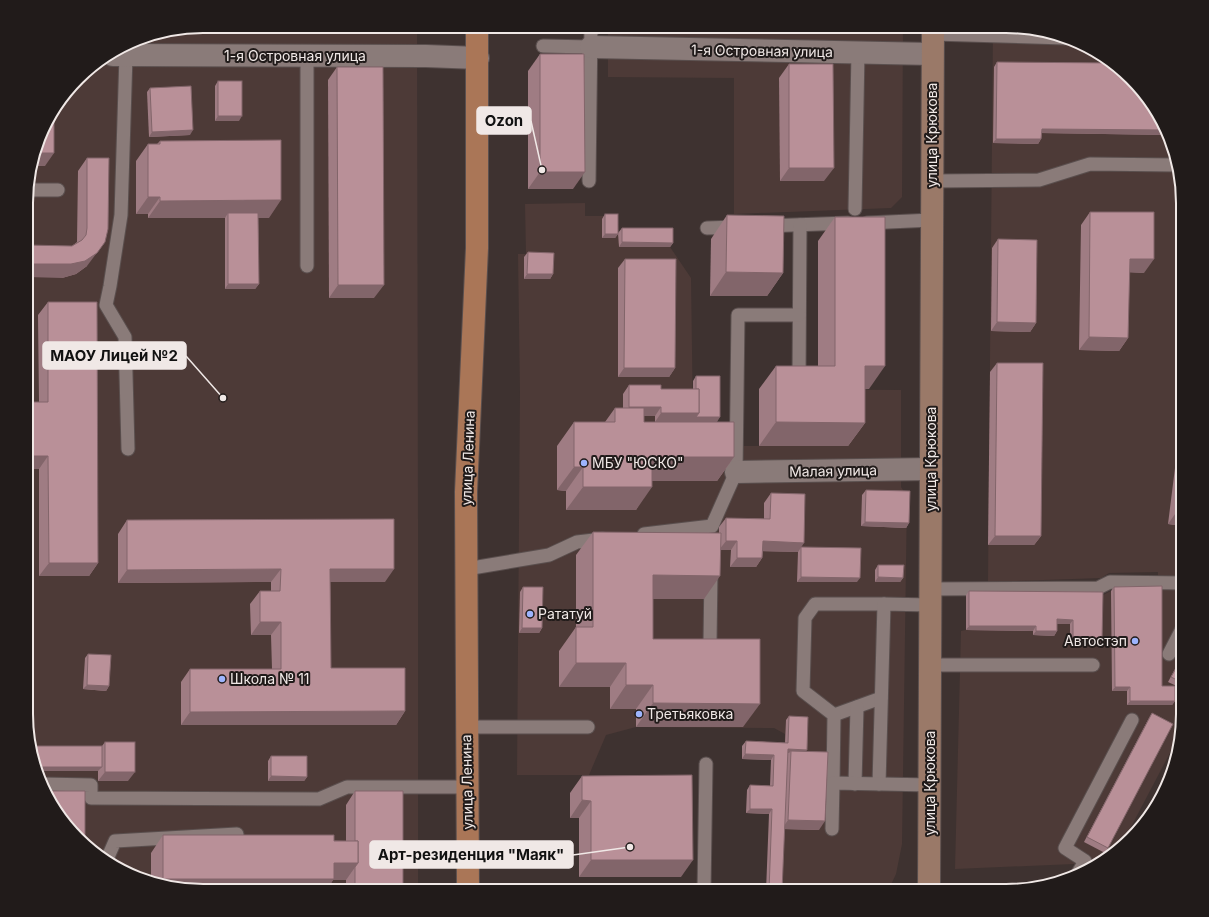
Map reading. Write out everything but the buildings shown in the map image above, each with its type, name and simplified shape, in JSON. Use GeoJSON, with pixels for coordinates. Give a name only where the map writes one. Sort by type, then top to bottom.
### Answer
{"type":"FeatureCollection","features":[{"type":"Feature","properties":{"kind":"main road","name":"улица Ленина"},"geometry":{"type":"LineString","coordinates":[[468,884],[466,492],[477,248],[477,33]]}},
{"type":"Feature","properties":{"kind":"street","name":"1-я Островная улица"},"geometry":{"type":"LineString","coordinates":[[591,48],[858,52],[933,38]]}},
{"type":"Feature","properties":{"kind":"street","name":"улица Крюкова"},"geometry":{"type":"LineString","coordinates":[[929,884],[933,38]]}},
{"type":"Feature","properties":{"kind":"street","name":"1-я Островная улица"},"geometry":{"type":"LineString","coordinates":[[120,55],[426,56],[478,58]]}},
{"type":"Feature","properties":{"kind":"street","name":"Малая улица"},"geometry":{"type":"LineString","coordinates":[[736,472],[931,469]]}},
{"type":"Feature","properties":{"kind":"lane"},"geometry":{"type":"LineString","coordinates":[[589,181],[591,33]]}},
{"type":"Feature","properties":{"kind":"lane"},"geometry":{"type":"LineString","coordinates":[[933,38],[1046,38]]}},
{"type":"Feature","properties":{"kind":"lane"},"geometry":{"type":"LineString","coordinates":[[543,46],[591,48]]}},
{"type":"Feature","properties":{"kind":"lane"},"geometry":{"type":"LineString","coordinates":[[855,209],[858,52]]}},
{"type":"Feature","properties":{"kind":"lane"},"geometry":{"type":"LineString","coordinates":[[119,55],[121,215],[106,305],[125,337],[128,449]]}},
{"type":"Feature","properties":{"kind":"lane"},"geometry":{"type":"LineString","coordinates":[[307,56],[307,266]]}},
{"type":"Feature","properties":{"kind":"lane"},"geometry":{"type":"LineString","coordinates":[[932,181],[1039,180],[1090,164],[1172,165]]}},
{"type":"Feature","properties":{"kind":"lane"},"geometry":{"type":"LineString","coordinates":[[33,190],[58,190]]}},
{"type":"Feature","properties":{"kind":"lane"},"geometry":{"type":"LineString","coordinates":[[707,228],[932,220]]}},
{"type":"Feature","properties":{"kind":"lane"},"geometry":{"type":"LineString","coordinates":[[799,379],[800,225]]}},
{"type":"Feature","properties":{"kind":"lane"},"geometry":{"type":"LineString","coordinates":[[712,542],[712,526],[736,472],[738,315],[799,315]]}},
{"type":"Feature","properties":{"kind":"lane"},"geometry":{"type":"LineString","coordinates":[[629,536],[712,526]]}},
{"type":"Feature","properties":{"kind":"lane"},"geometry":{"type":"LineString","coordinates":[[466,569],[549,555],[577,542],[614,538]]}},
{"type":"Feature","properties":{"kind":"lane"},"geometry":{"type":"LineString","coordinates":[[710,642],[711,557]]}},
{"type":"Feature","properties":{"kind":"lane"},"geometry":{"type":"LineString","coordinates":[[834,715],[803,691],[806,618],[815,604],[884,604],[930,597],[1098,588],[1110,582],[1176,583]]}},
{"type":"Feature","properties":{"kind":"lane"},"geometry":{"type":"LineString","coordinates":[[879,784],[884,604]]}},
{"type":"Feature","properties":{"kind":"lane"},"geometry":{"type":"LineString","coordinates":[[1169,654],[1176,640]]}},
{"type":"Feature","properties":{"kind":"lane"},"geometry":{"type":"LineString","coordinates":[[930,665],[1093,665]]}},
{"type":"Feature","properties":{"kind":"lane"},"geometry":{"type":"LineString","coordinates":[[834,715],[881,698]]}},
{"type":"Feature","properties":{"kind":"lane"},"geometry":{"type":"LineString","coordinates":[[855,784],[857,707]]}},
{"type":"Feature","properties":{"kind":"lane"},"geometry":{"type":"LineString","coordinates":[[832,830],[834,715]]}},
{"type":"Feature","properties":{"kind":"lane"},"geometry":{"type":"LineString","coordinates":[[1082,865],[1085,861],[1065,848],[1132,720]]}},
{"type":"Feature","properties":{"kind":"lane"},"geometry":{"type":"LineString","coordinates":[[466,727],[588,727]]}},
{"type":"Feature","properties":{"kind":"lane"},"geometry":{"type":"LineString","coordinates":[[704,884],[706,764]]}},
{"type":"Feature","properties":{"kind":"lane"},"geometry":{"type":"LineString","coordinates":[[833,783],[930,786]]}},
{"type":"Feature","properties":{"kind":"lane"},"geometry":{"type":"LineString","coordinates":[[49,784],[91,785],[91,798],[319,799],[347,788],[467,787]]}},
{"type":"Feature","properties":{"kind":"lane"},"geometry":{"type":"LineString","coordinates":[[109,855],[115,841],[237,834]]}},
{"type":"Feature","properties":{"kind":"shaded area"},"geometry":{"type":"Polygon","coordinates":[[[192,33],[417,33],[418,884],[181,883],[148,875],[118,861],[91,842],[75,826],[56,799],[46,779],[36,747],[33,725],[33,192],[36,170],[42,148],[56,118],[75,91],[91,75],[118,56],[148,42],[170,36],[192,33]]]}},
{"type":"Feature","properties":{"kind":"shaded area"},"geometry":{"type":"Polygon","coordinates":[[[608,33],[903,33],[902,197],[891,208],[734,214],[734,78],[608,77],[608,33]]]}},
{"type":"Feature","properties":{"kind":"shaded area"},"geometry":{"type":"Polygon","coordinates":[[[993,33],[1017,33],[1039,36],[1071,46],[1091,56],[1109,68],[1134,91],[1153,118],[1163,138],[1173,170],[1176,192],[1175,736],[1173,747],[1129,831],[1109,849],[1086,863],[955,869],[961,631],[966,630],[966,595],[1099,597],[1111,591],[1158,591],[1158,572],[1109,573],[1101,578],[988,582],[993,33]]]}},
{"type":"Feature","properties":{"kind":"shaded area"},"geometry":{"type":"Polygon","coordinates":[[[585,203],[585,216],[617,216],[619,233],[670,233],[670,247],[691,278],[693,422],[717,422],[717,446],[759,446],[759,389],[901,390],[901,487],[907,496],[902,844],[896,874],[891,884],[779,884],[785,734],[774,728],[636,727],[606,735],[589,775],[517,775],[520,392],[518,254],[526,254],[525,204],[585,203]]]}},
{"type":"Feature","properties":{"kind":"place","name":"Ozon"},"geometry":{"type":"Point","coordinates":[542,170]}},
{"type":"Feature","properties":{"kind":"place","name":"МАОУ Лицей №2"},"geometry":{"type":"Point","coordinates":[223,398]}},
{"type":"Feature","properties":{"kind":"place","name":"МБУ \"ЮСКО\""},"geometry":{"type":"Point","coordinates":[584,463]}},
{"type":"Feature","properties":{"kind":"place","name":"Рататуй"},"geometry":{"type":"Point","coordinates":[530,614]}},
{"type":"Feature","properties":{"kind":"place","name":"Автостэп"},"geometry":{"type":"Point","coordinates":[1135,641]}},
{"type":"Feature","properties":{"kind":"place","name":"Школа № 11"},"geometry":{"type":"Point","coordinates":[222,679]}},
{"type":"Feature","properties":{"kind":"place","name":"Третьяковка"},"geometry":{"type":"Point","coordinates":[639,714]}},
{"type":"Feature","properties":{"kind":"place","name":"Арт-резиденция \"Маяк\""},"geometry":{"type":"Point","coordinates":[630,847]}}]}
